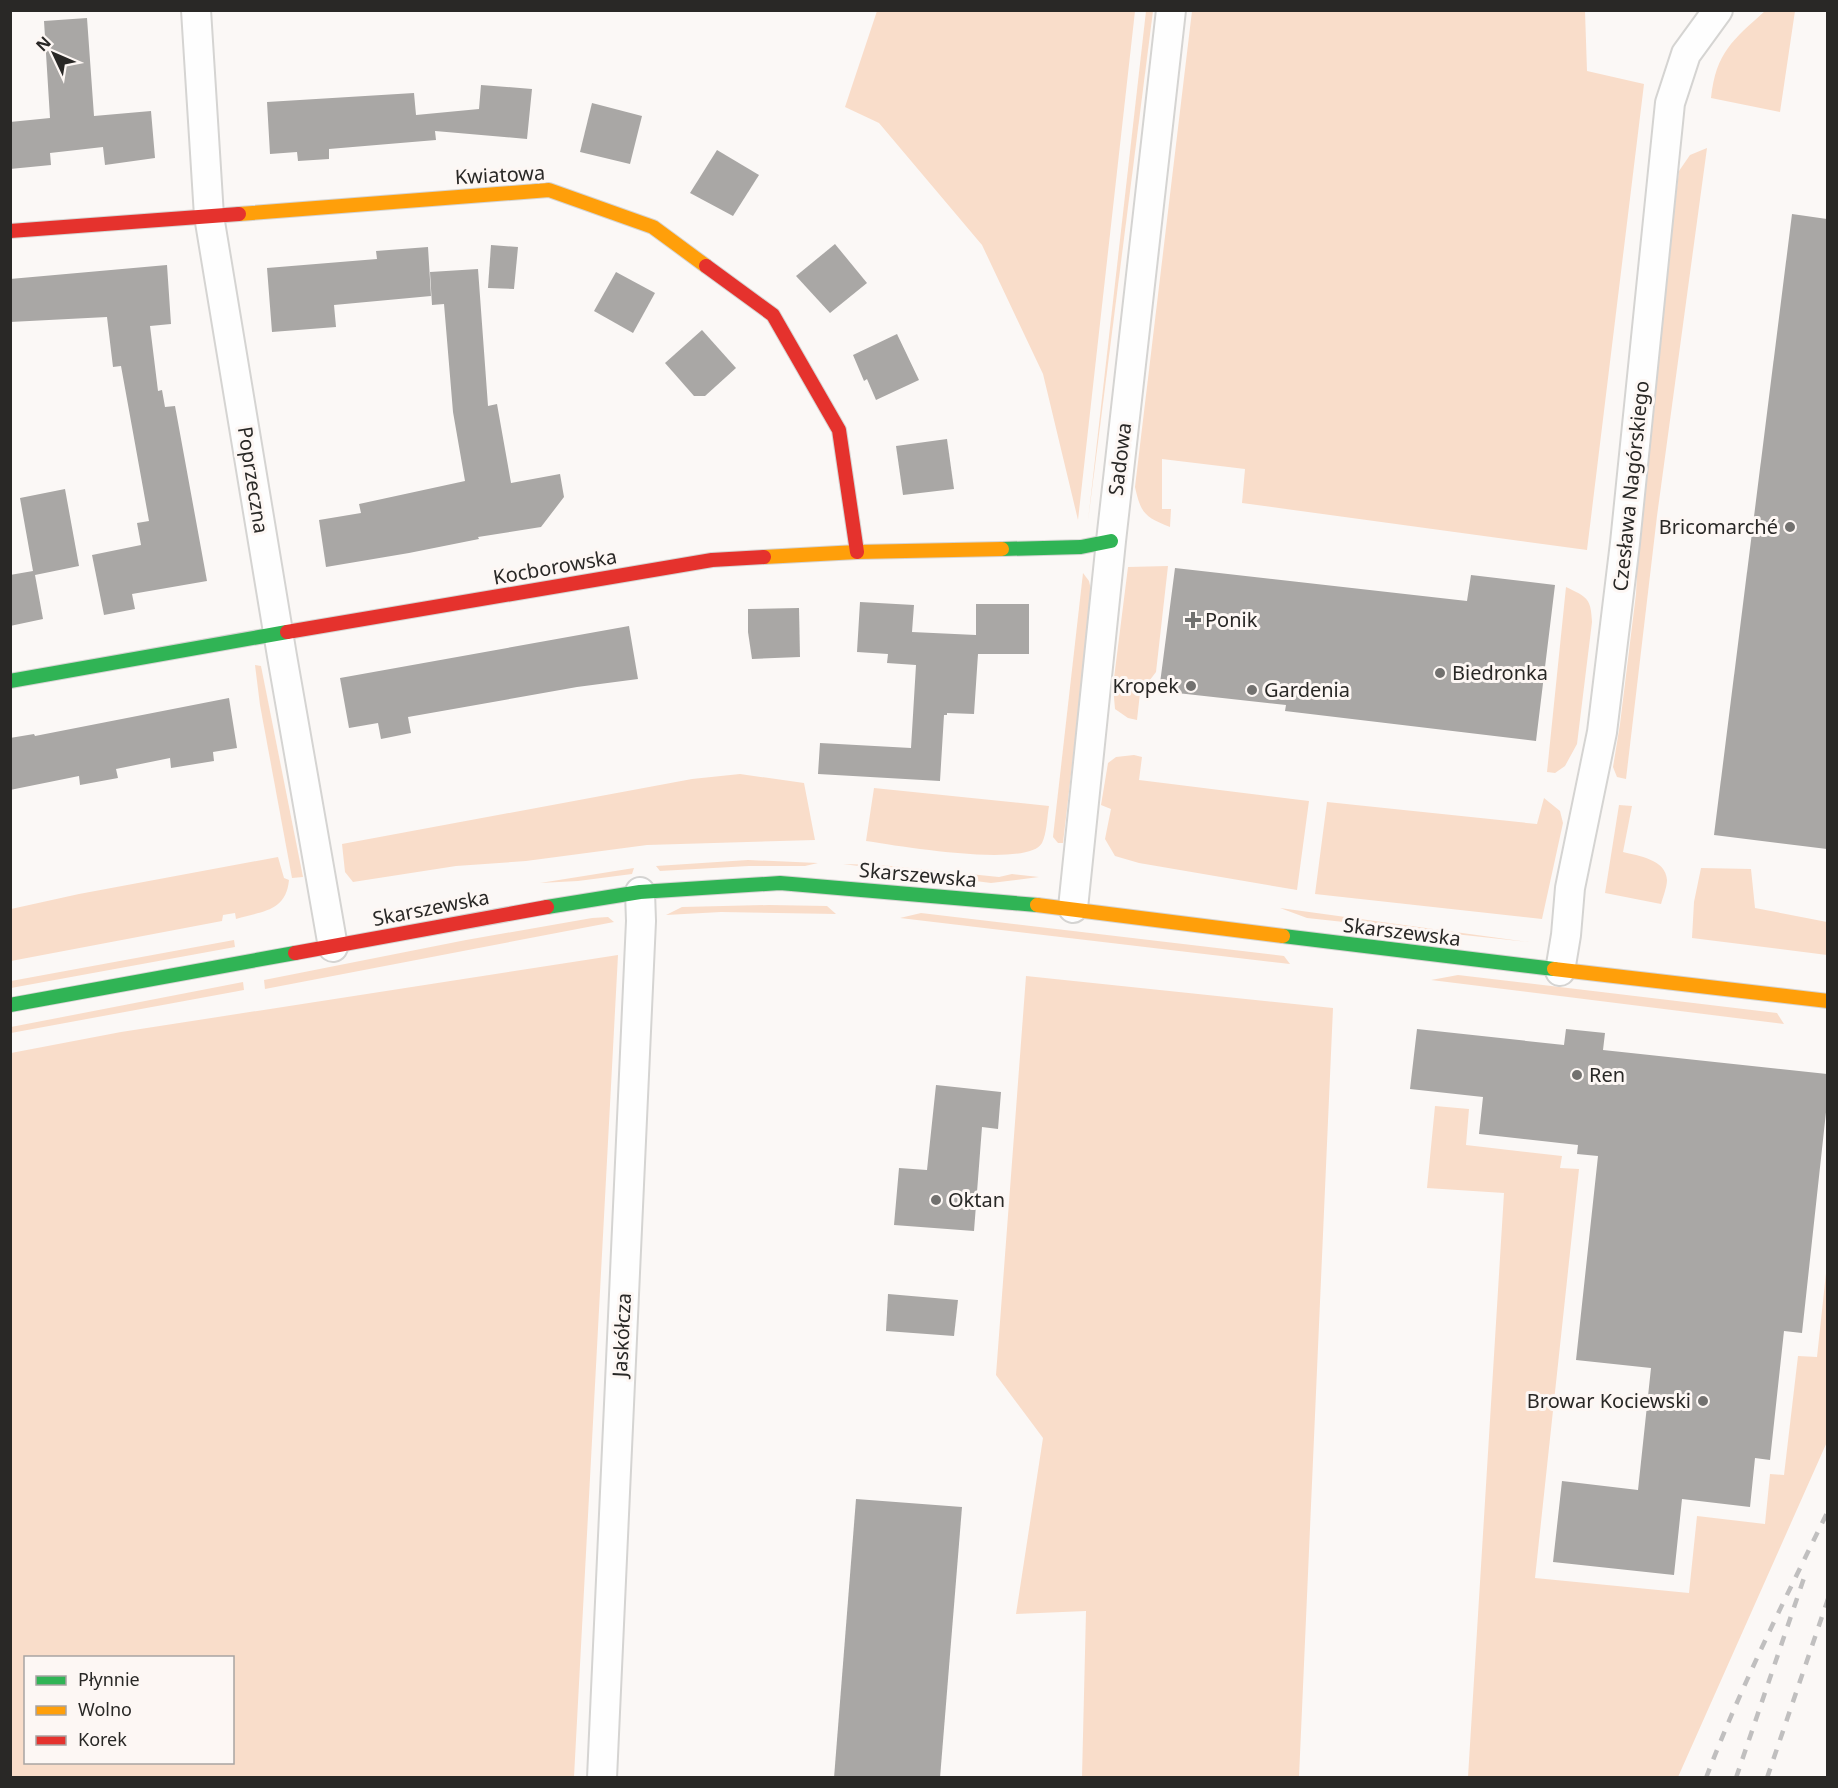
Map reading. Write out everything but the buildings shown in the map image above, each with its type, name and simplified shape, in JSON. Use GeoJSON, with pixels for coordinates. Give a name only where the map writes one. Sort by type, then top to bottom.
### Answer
{"type":"FeatureCollection","features":[{"type":"Feature","properties":{"kind":"street","name":"Poprzeczna"},"geometry":{"type":"LineString","coordinates":[[196,10],[209,216],[333,947]]}},
{"type":"Feature","properties":{"kind":"street","name":"Sadowa"},"geometry":{"type":"LineString","coordinates":[[1073,908],[1111,540],[1171,10]]}},
{"type":"Feature","properties":{"kind":"street","name":"Czesława Nagórskiego"},"geometry":{"type":"LineString","coordinates":[[1560,971],[1570,888],[1604,721],[1624,553],[1670,103],[1686,54],[1718,10]]}},
{"type":"Feature","properties":{"kind":"street","name":"Kwiatowa"},"geometry":{"type":"LineString","coordinates":[[10,231],[549,190],[653,227],[773,315],[839,430],[857,552]]}},
{"type":"Feature","properties":{"kind":"street","name":"Kocborowska"},"geometry":{"type":"LineString","coordinates":[[10,681],[712,560],[857,552],[1081,548],[1111,540]]}},
{"type":"Feature","properties":{"kind":"street","name":"Skarszewska"},"geometry":{"type":"LineString","coordinates":[[10,1005],[511,913],[640,892],[780,883],[1073,908],[1387,951],[1827,1002]]}},
{"type":"Feature","properties":{"kind":"street","name":"Jaskółcza"},"geometry":{"type":"LineString","coordinates":[[602,1778],[641,921],[640,892]]}},
{"type":"Feature","properties":{"kind":"shaded area"},"geometry":{"type":"Polygon","coordinates":[[[877,11],[1135,11],[1078,520],[1043,374],[982,245],[879,123],[845,107],[877,11]]]}},
{"type":"Feature","properties":{"kind":"shaded area"},"geometry":{"type":"Polygon","coordinates":[[[1146,11],[1153,11],[1088,521],[1146,11]]]}},
{"type":"Feature","properties":{"kind":"shaded area"},"geometry":{"type":"Polygon","coordinates":[[[1192,11],[1585,11],[1587,71],[1644,84],[1587,550],[1242,503],[1245,469],[1162,459],[1162,509],[1171,509],[1170,527],[1150,517],[1142,509],[1135,487],[1192,11]]]}},
{"type":"Feature","properties":{"kind":"shaded area"},"geometry":{"type":"Polygon","coordinates":[[[1765,11],[1795,11],[1780,112],[1711,98],[1717,69],[1728,48],[1765,11]]]}},
{"type":"Feature","properties":{"kind":"shaded area"},"geometry":{"type":"Polygon","coordinates":[[[1707,148],[1657,516],[1626,779],[1617,777],[1613,767],[1636,594],[1641,489],[1679,171],[1690,155],[1707,148]]]}},
{"type":"Feature","properties":{"kind":"shaded area"},"geometry":{"type":"Polygon","coordinates":[[[1168,566],[1156,672],[1140,693],[1137,720],[1128,718],[1115,709],[1113,686],[1128,567],[1168,566]]]}},
{"type":"Feature","properties":{"kind":"shaded area"},"geometry":{"type":"Polygon","coordinates":[[[1083,573],[1089,581],[1092,594],[1063,843],[1058,843],[1053,837],[1083,573]]]}},
{"type":"Feature","properties":{"kind":"shaded area"},"geometry":{"type":"Polygon","coordinates":[[[1566,587],[1579,593],[1589,603],[1592,622],[1577,744],[1565,766],[1555,773],[1547,772],[1566,587]]]}},
{"type":"Feature","properties":{"kind":"shaded area"},"geometry":{"type":"Polygon","coordinates":[[[255,665],[261,666],[303,877],[292,878],[260,705],[255,665]]]}},
{"type":"Feature","properties":{"kind":"shaded area"},"geometry":{"type":"Polygon","coordinates":[[[1134,755],[1142,757],[1139,780],[1309,801],[1297,890],[1139,863],[1115,856],[1105,839],[1111,809],[1101,805],[1108,763],[1116,757],[1134,755]]]}},
{"type":"Feature","properties":{"kind":"shaded area"},"geometry":{"type":"Polygon","coordinates":[[[740,774],[804,783],[815,840],[647,845],[526,861],[456,866],[353,882],[345,872],[342,844],[692,779],[740,774]]]}},
{"type":"Feature","properties":{"kind":"shaded area"},"geometry":{"type":"Polygon","coordinates":[[[874,788],[1049,806],[1044,839],[1032,851],[988,855],[866,841],[874,788]]]}},
{"type":"Feature","properties":{"kind":"shaded area"},"geometry":{"type":"Polygon","coordinates":[[[1544,798],[1560,811],[1563,823],[1542,919],[1315,894],[1327,802],[1537,824],[1544,798]]]}},
{"type":"Feature","properties":{"kind":"shaded area"},"geometry":{"type":"Polygon","coordinates":[[[1619,805],[1632,806],[1623,852],[1657,863],[1665,873],[1667,883],[1661,904],[1605,893],[1619,805]]]}},
{"type":"Feature","properties":{"kind":"shaded area"},"geometry":{"type":"Polygon","coordinates":[[[278,857],[284,878],[289,880],[287,891],[278,904],[263,912],[236,919],[235,913],[223,915],[222,921],[11,961],[11,909],[278,857]]]}},
{"type":"Feature","properties":{"kind":"shaded area"},"geometry":{"type":"Polygon","coordinates":[[[748,860],[818,863],[805,866],[749,866],[660,871],[656,866],[748,860]]]}},
{"type":"Feature","properties":{"kind":"shaded area"},"geometry":{"type":"Polygon","coordinates":[[[843,864],[880,865],[999,877],[1012,874],[1039,877],[991,883],[843,864]]]}},
{"type":"Feature","properties":{"kind":"shaded area"},"geometry":{"type":"Polygon","coordinates":[[[634,868],[632,874],[540,883],[634,868]]]}},
{"type":"Feature","properties":{"kind":"shaded area"},"geometry":{"type":"Polygon","coordinates":[[[1701,868],[1751,869],[1755,908],[1827,922],[1827,955],[1692,938],[1694,902],[1701,868]]]}},
{"type":"Feature","properties":{"kind":"shaded area"},"geometry":{"type":"Polygon","coordinates":[[[827,906],[836,914],[721,912],[666,915],[682,907],[827,906]]]}},
{"type":"Feature","properties":{"kind":"shaded area"},"geometry":{"type":"Polygon","coordinates":[[[1280,908],[1524,941],[1307,918],[1280,908]]]}},
{"type":"Feature","properties":{"kind":"shaded area"},"geometry":{"type":"Polygon","coordinates":[[[921,913],[1284,956],[1290,964],[900,918],[921,913]]]}},
{"type":"Feature","properties":{"kind":"shaded area"},"geometry":{"type":"Polygon","coordinates":[[[608,917],[614,922],[265,989],[264,980],[466,940],[608,917]]]}},
{"type":"Feature","properties":{"kind":"shaded area"},"geometry":{"type":"Polygon","coordinates":[[[234,940],[235,947],[11,988],[11,981],[234,940]]]}},
{"type":"Feature","properties":{"kind":"shaded area"},"geometry":{"type":"Polygon","coordinates":[[[618,955],[574,1777],[11,1777],[11,1053],[121,1032],[618,955]]]}},
{"type":"Feature","properties":{"kind":"shaded area"},"geometry":{"type":"Polygon","coordinates":[[[1458,975],[1777,1013],[1784,1024],[1431,980],[1458,975]]]}},
{"type":"Feature","properties":{"kind":"shaded area"},"geometry":{"type":"Polygon","coordinates":[[[1026,976],[1333,1008],[1299,1777],[1082,1777],[1086,1611],[1016,1614],[1043,1438],[996,1375],[1026,976]]]}},
{"type":"Feature","properties":{"kind":"shaded area"},"geometry":{"type":"Polygon","coordinates":[[[243,982],[244,990],[11,1033],[11,1027],[243,982]]]}},
{"type":"Feature","properties":{"kind":"shaded area"},"geometry":{"type":"Polygon","coordinates":[[[1435,1106],[1469,1109],[1466,1145],[1562,1156],[1560,1168],[1579,1169],[1535,1578],[1689,1593],[1697,1516],[1765,1524],[1770,1474],[1784,1475],[1798,1356],[1817,1357],[1827,1264],[1827,1442],[1678,1777],[1468,1777],[1504,1193],[1427,1188],[1435,1106]]]}},
{"type":"Feature","properties":{"kind":"railway"},"geometry":{"type":"LineString","coordinates":[[1706,1778],[1749,1676],[1828,1511]]}},
{"type":"Feature","properties":{"kind":"railway"},"geometry":{"type":"LineString","coordinates":[[1736,1778],[1806,1572]]}},
{"type":"Feature","properties":{"kind":"railway"},"geometry":{"type":"LineString","coordinates":[[1767,1778],[1828,1599]]}},
{"type":"Feature","properties":{"kind":"traffic: fast"},"geometry":{"type":"LineString","coordinates":[[1002,549],[1081,547],[1111,541]]}},
{"type":"Feature","properties":{"kind":"traffic: fast"},"geometry":{"type":"LineString","coordinates":[[10,681],[287,632]]}},
{"type":"Feature","properties":{"kind":"traffic: fast"},"geometry":{"type":"LineString","coordinates":[[547,907],[640,892],[780,883],[1037,905]]}},
{"type":"Feature","properties":{"kind":"traffic: fast"},"geometry":{"type":"LineString","coordinates":[[1283,936],[1554,969]]}},
{"type":"Feature","properties":{"kind":"traffic: fast"},"geometry":{"type":"LineString","coordinates":[[10,1005],[295,953]]}},
{"type":"Feature","properties":{"kind":"traffic: slow"},"geometry":{"type":"LineString","coordinates":[[239,214],[549,190],[653,227],[706,266]]}},
{"type":"Feature","properties":{"kind":"traffic: slow"},"geometry":{"type":"LineString","coordinates":[[764,557],[857,552],[1002,549]]}},
{"type":"Feature","properties":{"kind":"traffic: slow"},"geometry":{"type":"LineString","coordinates":[[1037,905],[1283,936]]}},
{"type":"Feature","properties":{"kind":"traffic: slow"},"geometry":{"type":"LineString","coordinates":[[1554,969],[1828,1001]]}},
{"type":"Feature","properties":{"kind":"traffic: jam"},"geometry":{"type":"LineString","coordinates":[[10,231],[239,214]]}},
{"type":"Feature","properties":{"kind":"traffic: jam"},"geometry":{"type":"LineString","coordinates":[[706,266],[773,315],[839,430],[857,552]]}},
{"type":"Feature","properties":{"kind":"traffic: jam"},"geometry":{"type":"LineString","coordinates":[[287,632],[712,560],[764,557]]}},
{"type":"Feature","properties":{"kind":"traffic: jam"},"geometry":{"type":"LineString","coordinates":[[295,953],[547,907]]}},
{"type":"Feature","properties":{"kind":"place","name":"Bricomarché"},"geometry":{"type":"Point","coordinates":[1790,527]}},
{"type":"Feature","properties":{"kind":"place","name":"Ponik"},"geometry":{"type":"Point","coordinates":[1193,620]}},
{"type":"Feature","properties":{"kind":"place","name":"Biedronka"},"geometry":{"type":"Point","coordinates":[1440,673]}},
{"type":"Feature","properties":{"kind":"place","name":"Kropek"},"geometry":{"type":"Point","coordinates":[1191,686]}},
{"type":"Feature","properties":{"kind":"place","name":"Gardenia"},"geometry":{"type":"Point","coordinates":[1252,690]}},
{"type":"Feature","properties":{"kind":"place","name":"Ren"},"geometry":{"type":"Point","coordinates":[1577,1075]}},
{"type":"Feature","properties":{"kind":"place","name":"Oktan"},"geometry":{"type":"Point","coordinates":[936,1200]}},
{"type":"Feature","properties":{"kind":"place","name":"Browar Kociewski"},"geometry":{"type":"Point","coordinates":[1703,1401]}}]}
